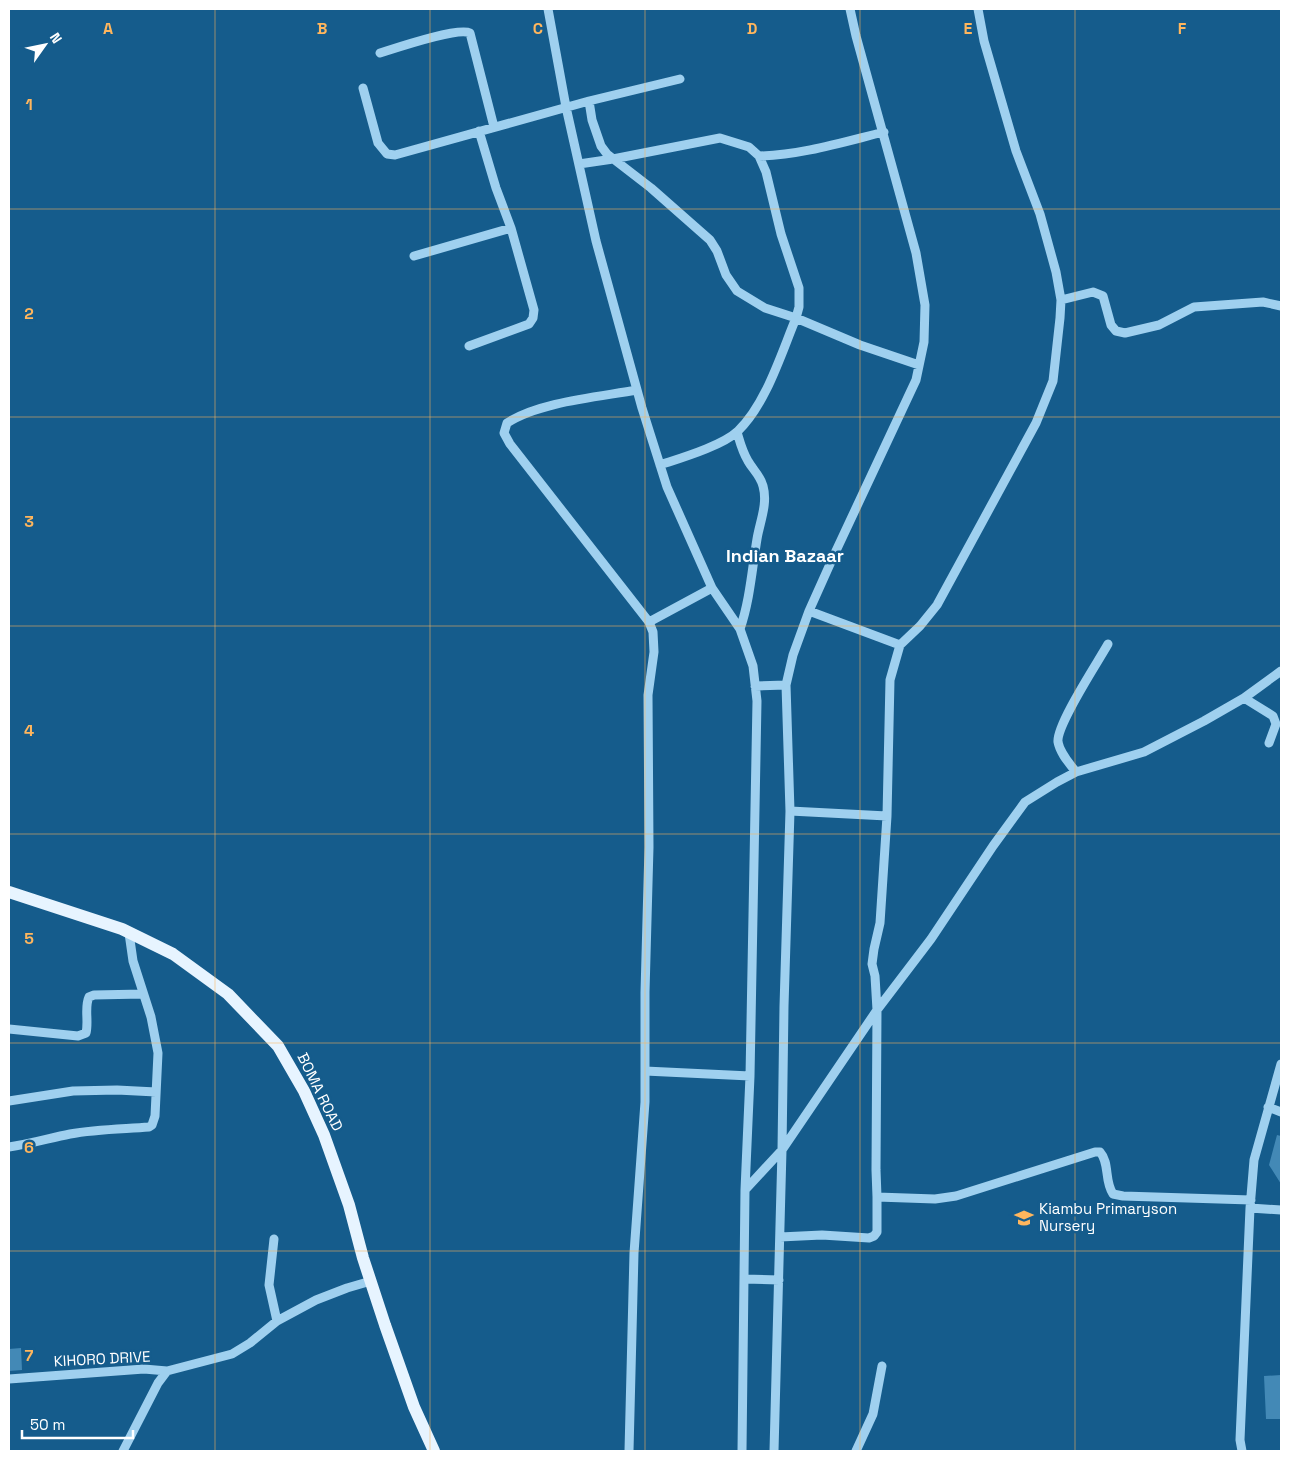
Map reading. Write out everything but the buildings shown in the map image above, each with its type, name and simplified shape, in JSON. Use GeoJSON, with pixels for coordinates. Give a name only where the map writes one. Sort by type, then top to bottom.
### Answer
{"type":"FeatureCollection","features":[{"type":"Feature","properties":{"kind":"main road","name":"BOMA ROAD"},"geometry":{"type":"LineString","coordinates":[[9,892],[129,933],[173,954],[228,994],[278,1046],[304,1091],[324,1135],[349,1205],[363,1258],[414,1406],[434,1451]]}},
{"type":"Feature","properties":{"kind":"street"},"geometry":{"type":"LineString","coordinates":[[548,9],[566,107],[596,242],[660,465],[667,487],[712,588],[740,629],[753,666],[756,720],[750,1076],[745,1190],[742,1451]]}},
{"type":"Feature","properties":{"kind":"street"},"geometry":{"type":"LineString","coordinates":[[774,1451],[790,811],[786,685],[793,655],[809,611],[916,380],[924,342],[924,305],[916,253],[850,9]]}},
{"type":"Feature","properties":{"kind":"street"},"geometry":{"type":"LineString","coordinates":[[780,1238],[822,1235],[869,1238],[874,1236],[877,1228],[877,1010],[875,976],[872,964],[880,923],[887,816],[890,680],[900,645],[920,626],[937,605],[1036,423],[1053,381],[1061,300],[1056,272],[1040,214],[1016,151],[984,41],[978,9]]}},
{"type":"Feature","properties":{"kind":"street"},"geometry":{"type":"LineString","coordinates":[[380,53],[466,30],[470,33],[494,127]]}},
{"type":"Feature","properties":{"kind":"street"},"geometry":{"type":"LineString","coordinates":[[363,88],[378,143],[387,154],[394,155],[566,107],[680,79]]}},
{"type":"Feature","properties":{"kind":"street"},"geometry":{"type":"LineString","coordinates":[[589,101],[592,120],[601,146],[613,159],[651,188],[710,240],[717,251],[726,275],[737,291],[765,308],[796,318],[860,345],[919,365]]}},
{"type":"Feature","properties":{"kind":"street"},"geometry":{"type":"LineString","coordinates":[[469,346],[517,330],[529,324],[533,318],[534,310],[532,296],[479,131]]}},
{"type":"Feature","properties":{"kind":"street"},"geometry":{"type":"LineString","coordinates":[[759,156],[795,153],[884,132]]}},
{"type":"Feature","properties":{"kind":"street"},"geometry":{"type":"LineString","coordinates":[[579,164],[720,138],[749,147],[759,156],[766,172],[781,234],[799,288],[799,307],[796,318],[769,385],[751,415],[737,432],[695,454],[660,465]]}},
{"type":"Feature","properties":{"kind":"street"},"geometry":{"type":"LineString","coordinates":[[414,256],[511,228]]}},
{"type":"Feature","properties":{"kind":"street"},"geometry":{"type":"LineString","coordinates":[[1061,300],[1093,292],[1103,296],[1111,325],[1116,331],[1125,333],[1159,325],[1194,306],[1263,302],[1281,306]]}},
{"type":"Feature","properties":{"kind":"street"},"geometry":{"type":"LineString","coordinates":[[629,1451],[634,1253],[645,1102],[648,695],[654,652],[653,632],[648,622],[510,444],[504,433],[507,422],[520,414],[545,407],[637,390]]}},
{"type":"Feature","properties":{"kind":"street"},"geometry":{"type":"LineString","coordinates":[[737,432],[748,462],[759,473],[764,487],[765,505],[757,537],[747,608],[740,629]]}},
{"type":"Feature","properties":{"kind":"street"},"geometry":{"type":"LineString","coordinates":[[648,622],[712,588]]}},
{"type":"Feature","properties":{"kind":"street"},"geometry":{"type":"LineString","coordinates":[[809,611],[900,645]]}},
{"type":"Feature","properties":{"kind":"street"},"geometry":{"type":"LineString","coordinates":[[1076,772],[1064,756],[1058,743],[1058,734],[1108,644]]}},
{"type":"Feature","properties":{"kind":"street"},"geometry":{"type":"LineString","coordinates":[[745,1190],[782,1150],[877,1010],[931,938],[1025,802],[1056,782],[1076,772],[1144,752],[1204,722],[1244,698],[1281,671]]}},
{"type":"Feature","properties":{"kind":"street"},"geometry":{"type":"LineString","coordinates":[[755,686],[786,685]]}},
{"type":"Feature","properties":{"kind":"street"},"geometry":{"type":"LineString","coordinates":[[1244,698],[1273,716],[1276,724],[1269,743]]}},
{"type":"Feature","properties":{"kind":"street"},"geometry":{"type":"LineString","coordinates":[[790,811],[887,816]]}},
{"type":"Feature","properties":{"kind":"street"},"geometry":{"type":"LineString","coordinates":[[9,1147],[37,1143],[70,1134],[149,1127],[152,1125],[155,1116],[158,1053],[151,1017],[133,961],[129,933]]}},
{"type":"Feature","properties":{"kind":"street"},"geometry":{"type":"LineString","coordinates":[[9,1029],[78,1036],[86,1032],[88,1026],[87,1001],[89,997],[94,995],[143,994]]}},
{"type":"Feature","properties":{"kind":"street"},"geometry":{"type":"LineString","coordinates":[[1242,1451],[1240,1440],[1254,1160],[1281,1064]]}},
{"type":"Feature","properties":{"kind":"street"},"geometry":{"type":"LineString","coordinates":[[645,1071],[750,1076]]}},
{"type":"Feature","properties":{"kind":"street"},"geometry":{"type":"LineString","coordinates":[[9,1101],[73,1092],[117,1090],[156,1092]]}},
{"type":"Feature","properties":{"kind":"street"},"geometry":{"type":"LineString","coordinates":[[1268,1107],[1281,1112]]}},
{"type":"Feature","properties":{"kind":"street"},"geometry":{"type":"LineString","coordinates":[[877,1197],[935,1199],[956,1196],[1100,1152],[1104,1157],[1107,1184],[1113,1194],[1251,1204],[1281,1210]]}},
{"type":"Feature","properties":{"kind":"street"},"geometry":{"type":"LineString","coordinates":[[274,1239],[269,1285],[277,1321]]}},
{"type":"Feature","properties":{"kind":"street"},"geometry":{"type":"LineString","coordinates":[[744,1279],[779,1280]]}},
{"type":"Feature","properties":{"kind":"street"},"geometry":{"type":"LineString","coordinates":[[123,1451],[158,1383],[168,1372],[232,1354],[250,1343],[277,1321],[316,1300],[371,1281]]}},
{"type":"Feature","properties":{"kind":"street"},"geometry":{"type":"LineString","coordinates":[[856,1451],[873,1414],[882,1366]]}},
{"type":"Feature","properties":{"kind":"street","name":"KIHORO DRIVE"},"geometry":{"type":"LineString","coordinates":[[9,1379],[144,1369],[168,1372]]}},
{"type":"Feature","properties":{"kind":"place","name":"Kiambu Primaryson Nursery"},"geometry":{"type":"Point","coordinates":[1024,1218]}},
{"type":"Feature","properties":{"kind":"district","name":"Indian Bazaar"},"geometry":{"type":"Point","coordinates":[785,556]}}]}
